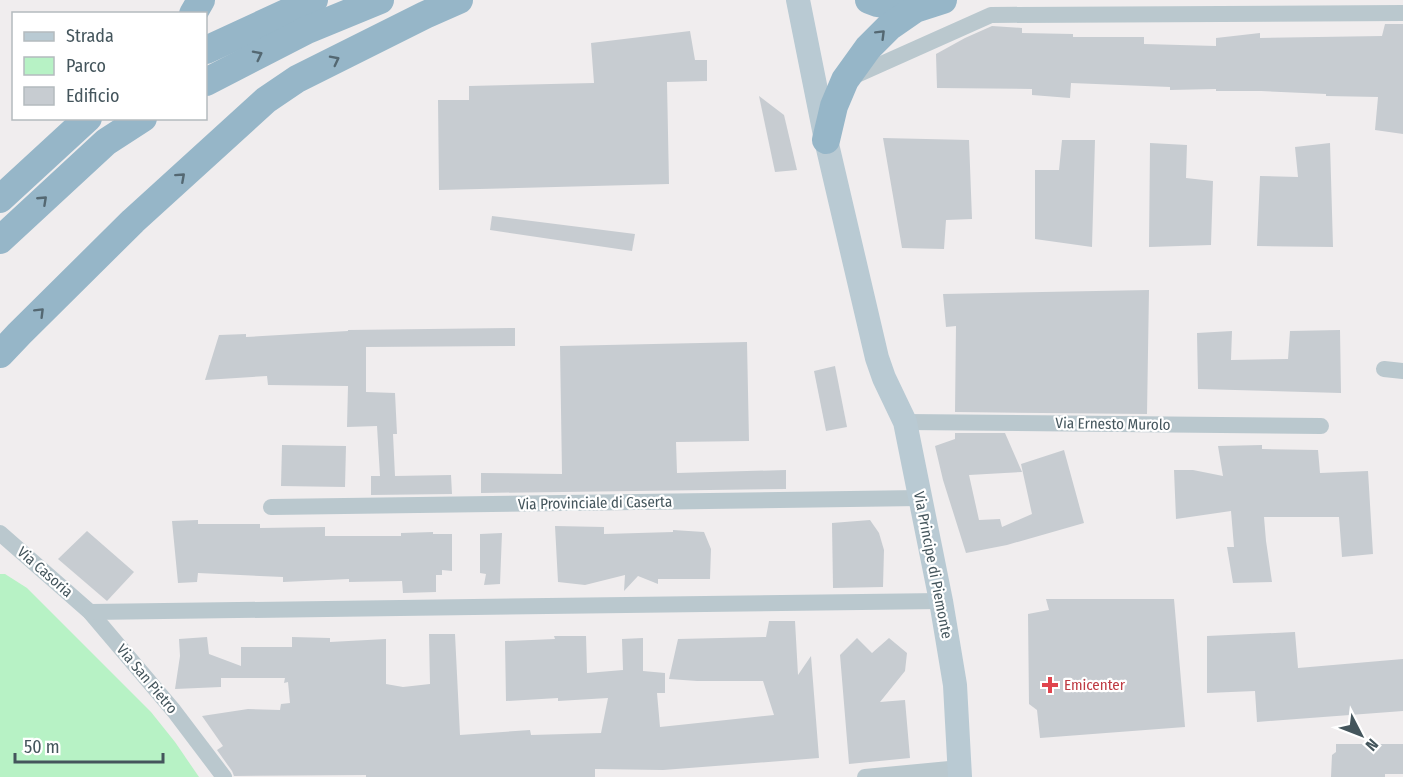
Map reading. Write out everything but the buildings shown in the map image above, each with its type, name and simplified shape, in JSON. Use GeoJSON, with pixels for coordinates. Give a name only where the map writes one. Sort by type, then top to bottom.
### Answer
{"type":"FeatureCollection","features":[{"type":"Feature","properties":{"kind":"highway"},"geometry":{"type":"LineString","coordinates":[[207,81],[307,30],[380,0]]}},
{"type":"Feature","properties":{"kind":"highway"},"geometry":{"type":"LineString","coordinates":[[0,354],[133,221],[266,100],[297,79],[459,0]]}},
{"type":"Feature","properties":{"kind":"highway"},"geometry":{"type":"LineString","coordinates":[[869,0],[915,9]]}},
{"type":"Feature","properties":{"kind":"highway"},"geometry":{"type":"LineString","coordinates":[[826,140],[834,106],[845,80],[868,48],[889,27],[915,9],[943,0]]}},
{"type":"Feature","properties":{"kind":"highway"},"geometry":{"type":"LineString","coordinates":[[207,49],[293,2]]}},
{"type":"Feature","properties":{"kind":"highway"},"geometry":{"type":"LineString","coordinates":[[0,199],[86,120]]}},
{"type":"Feature","properties":{"kind":"highway"},"geometry":{"type":"LineString","coordinates":[[0,240],[106,142],[140,120]]}},
{"type":"Feature","properties":{"kind":"main road","name":"Via Principe di Piemonte"},"geometry":{"type":"LineString","coordinates":[[798,0],[826,140],[877,358],[905,422],[941,601],[955,685],[960,773]]}},
{"type":"Feature","properties":{"kind":"street"},"geometry":{"type":"LineString","coordinates":[[845,80],[992,15],[1403,13]]}},
{"type":"Feature","properties":{"kind":"street"},"geometry":{"type":"LineString","coordinates":[[1384,369],[1403,371]]}},
{"type":"Feature","properties":{"kind":"street","name":"Via Ernesto Murolo"},"geometry":{"type":"LineString","coordinates":[[905,422],[1321,426]]}},
{"type":"Feature","properties":{"kind":"street","name":"Via Provinciale di Caserta"},"geometry":{"type":"LineString","coordinates":[[271,507],[920,498]]}},
{"type":"Feature","properties":{"kind":"street","name":"Via Casoria"},"geometry":{"type":"LineString","coordinates":[[0,533],[90,612]]}},
{"type":"Feature","properties":{"kind":"street"},"geometry":{"type":"LineString","coordinates":[[90,612],[941,601]]}},
{"type":"Feature","properties":{"kind":"street","name":"Via San Pietro"},"geometry":{"type":"LineString","coordinates":[[90,612],[174,711],[224,777]]}},
{"type":"Feature","properties":{"kind":"street"},"geometry":{"type":"LineString","coordinates":[[865,777],[960,773]]}},
{"type":"Feature","properties":{"kind":"green space"},"geometry":{"type":"Polygon","coordinates":[[[0,574],[5,574],[27,588],[151,712],[199,777],[0,777],[0,574]]]}},
{"type":"Feature","properties":{"kind":"place","name":"Emicenter"},"geometry":{"type":"Point","coordinates":[1050,685]}}]}
